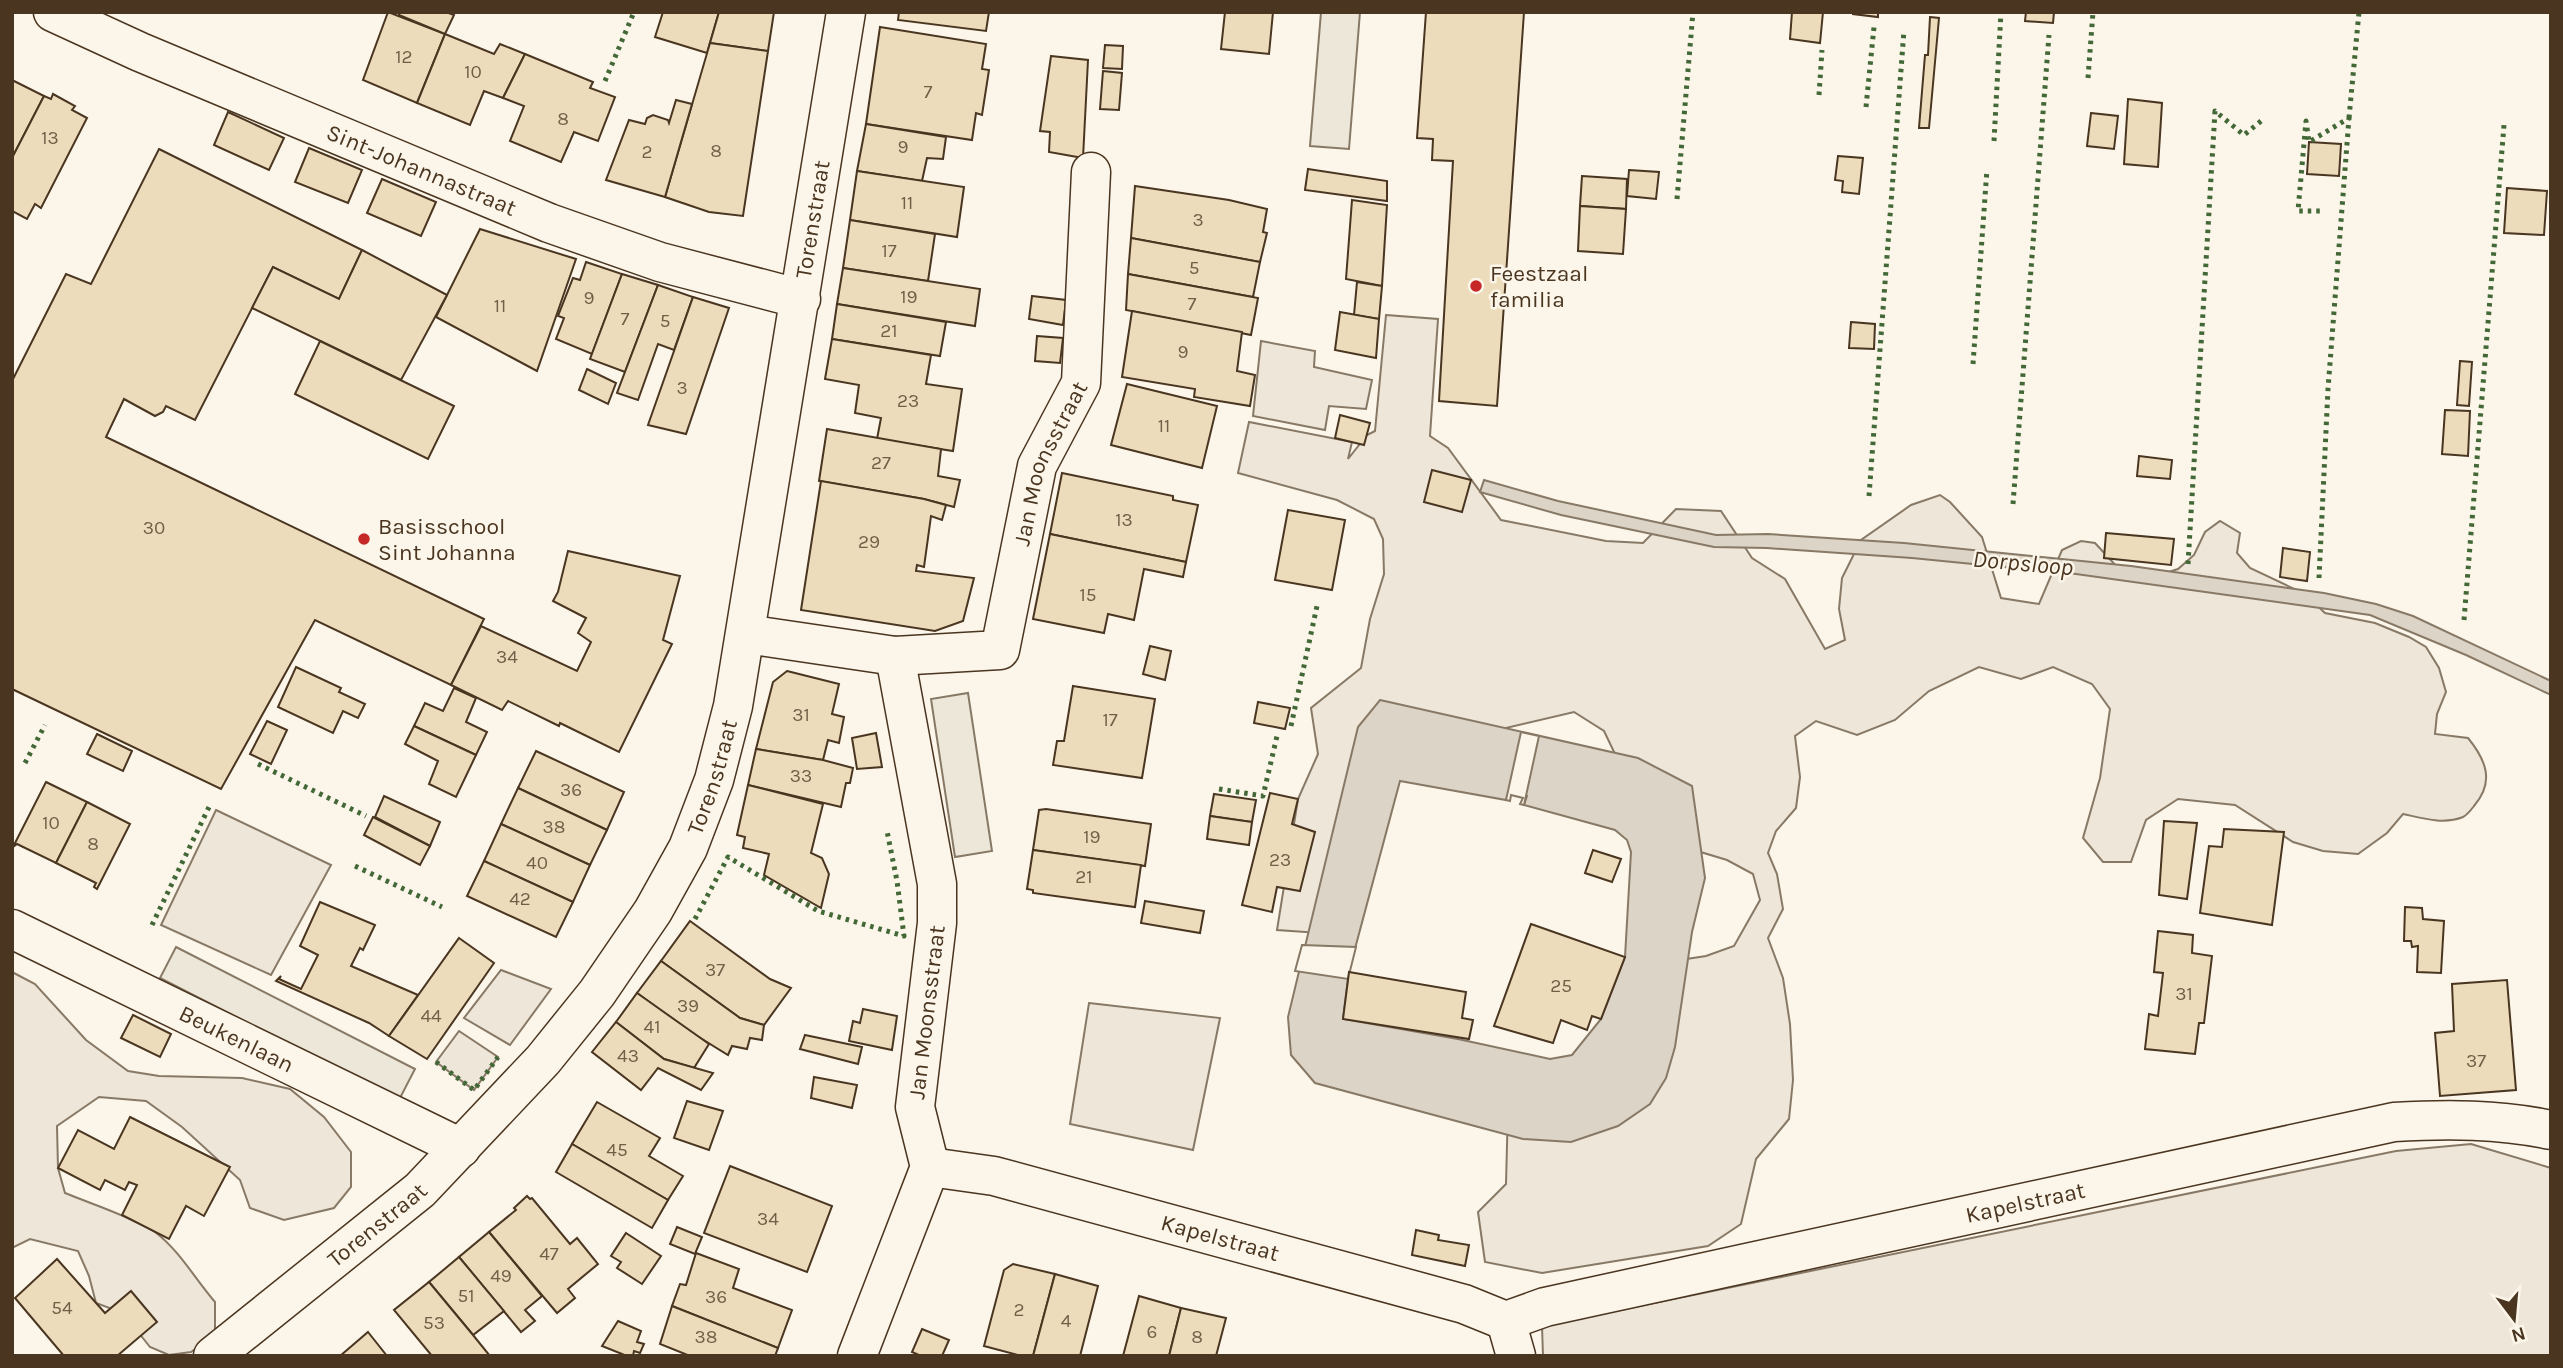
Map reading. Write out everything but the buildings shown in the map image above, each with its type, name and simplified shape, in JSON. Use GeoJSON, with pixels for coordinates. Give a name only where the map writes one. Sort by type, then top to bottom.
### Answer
{"type":"FeatureCollection","features":[{"type":"Feature","properties":{"kind":"street","name":"Sint-Johannastraat"},"geometry":{"type":"LineString","coordinates":[[53,12],[140,52],[550,223],[660,262],[801,299]]}},
{"type":"Feature","properties":{"kind":"street","name":"Torenstraat"},"geometry":{"type":"LineString","coordinates":[[213,1356],[421,1190],[461,1148],[543,1060],[597,993],[653,911],[682,859],[714,780],[733,706],[846,12]]}},
{"type":"Feature","properties":{"kind":"street","name":"Jan Moonsstraat"},"geometry":{"type":"LineString","coordinates":[[746,634],[895,656],[1000,650],[1037,466],[1081,383],[1091,172]]}},
{"type":"Feature","properties":{"kind":"street","name":"Jan Moonsstraat"},"geometry":{"type":"LineString","coordinates":[[895,656],[937,884],[937,923],[915,1107],[930,1167]]}},
{"type":"Feature","properties":{"kind":"street","name":"Beukenlaan"},"geometry":{"type":"LineString","coordinates":[[12,929],[461,1148]]}},
{"type":"Feature","properties":{"kind":"street","name":"Kapelstraat"},"geometry":{"type":"LineString","coordinates":[[930,1167],[1008,1180],[1464,1304],[1511,1338],[1545,1307],[2394,1122],[2449,1119],[2503,1122],[2551,1130]]}},
{"type":"Feature","properties":{"kind":"street"},"geometry":{"type":"LineString","coordinates":[[857,1356],[930,1167]]}},
{"type":"Feature","properties":{"kind":"shaded area"},"geometry":{"type":"Polygon","coordinates":[[[1321,12],[1360,12],[1349,149],[1310,146],[1321,12]]]}},
{"type":"Feature","properties":{"kind":"shaded area"},"geometry":{"type":"Polygon","coordinates":[[[1386,315],[1438,319],[1430,436],[1448,448],[1501,520],[1606,541],[1643,543],[1676,509],[1721,511],[1752,558],[1785,579],[1825,649],[1845,640],[1839,609],[1842,578],[1861,540],[1911,505],[1940,495],[1950,502],[1982,537],[2001,598],[2039,604],[2062,550],[2081,541],[2095,543],[2119,569],[2159,575],[2178,569],[2194,555],[2205,532],[2220,521],[2240,533],[2237,553],[2250,568],[2305,594],[2325,613],[2375,623],[2426,647],[2439,668],[2446,692],[2437,714],[2435,734],[2468,738],[2486,771],[2481,797],[2467,814],[2455,819],[2440,821],[2403,814],[2387,833],[2358,854],[2323,851],[2293,842],[2235,805],[2178,799],[2146,820],[2131,862],[2103,862],[2083,838],[2100,778],[2110,709],[2092,684],[2053,667],[2021,679],[1979,667],[1929,691],[1895,720],[1857,735],[1816,721],[1795,736],[1800,777],[1796,808],[1776,831],[1768,853],[1777,874],[1783,909],[1768,938],[1783,978],[1790,1024],[1793,1080],[1789,1119],[1756,1159],[1741,1224],[1708,1246],[1542,1273],[1485,1262],[1478,1212],[1506,1184],[1508,1106],[1573,1087],[1680,960],[1706,956],[1734,946],[1760,900],[1753,874],[1727,860],[1694,850],[1627,779],[1604,731],[1574,712],[1468,737],[1422,735],[1320,933],[1277,930],[1298,799],[1318,754],[1311,708],[1361,668],[1370,619],[1384,574],[1383,539],[1374,519],[1337,500],[1238,473],[1249,422],[1352,442],[1348,459],[1367,435],[1375,431],[1386,315]]]}},
{"type":"Feature","properties":{"kind":"shaded area"},"geometry":{"type":"Polygon","coordinates":[[[1261,341],[1315,351],[1314,367],[1372,380],[1366,409],[1329,406],[1325,430],[1253,416],[1261,341]]]}},
{"type":"Feature","properties":{"kind":"shaded area"},"geometry":{"type":"Polygon","coordinates":[[[968,693],[992,851],[955,857],[931,699],[968,693]]]}},
{"type":"Feature","properties":{"kind":"shaded area"},"geometry":{"type":"Polygon","coordinates":[[[216,810],[331,865],[271,975],[161,925],[216,810]]]}},
{"type":"Feature","properties":{"kind":"shaded area"},"geometry":{"type":"Polygon","coordinates":[[[176,947],[415,1069],[399,1100],[160,978],[176,947]]]}},
{"type":"Feature","properties":{"kind":"shaded area"},"geometry":{"type":"Polygon","coordinates":[[[501,970],[551,989],[510,1045],[464,1018],[501,970]]]}},
{"type":"Feature","properties":{"kind":"shaded area"},"geometry":{"type":"Polygon","coordinates":[[[12,972],[35,984],[86,1040],[128,1071],[159,1076],[242,1078],[290,1089],[324,1117],[351,1152],[351,1187],[334,1208],[284,1220],[250,1208],[240,1180],[182,1127],[146,1101],[99,1097],[57,1126],[58,1168],[65,1193],[124,1216],[155,1232],[180,1256],[215,1302],[215,1335],[191,1352],[169,1355],[150,1347],[123,1313],[96,1303],[89,1276],[78,1251],[30,1239],[12,1248],[12,972]]]}},
{"type":"Feature","properties":{"kind":"shaded area"},"geometry":{"type":"Polygon","coordinates":[[[1089,1003],[1220,1018],[1193,1150],[1070,1124],[1089,1003]]]}},
{"type":"Feature","properties":{"kind":"shaded area"},"geometry":{"type":"Polygon","coordinates":[[[459,1031],[498,1057],[474,1090],[436,1062],[459,1031]]]}},
{"type":"Feature","properties":{"kind":"shaded area"},"geometry":{"type":"Polygon","coordinates":[[[2471,1144],[2551,1168],[2551,1356],[1543,1356],[1542,1326],[2396,1151],[2471,1144]]]}},
{"type":"Feature","properties":{"kind":"water","name":"Dorpsloop"},"geometry":{"type":"Polygon","coordinates":[[[1484,480],[1558,501],[1716,535],[1768,534],[1904,543],[2131,566],[2324,593],[2376,604],[2413,616],[2551,681],[2551,695],[2466,655],[2370,615],[2076,574],[1912,558],[1714,547],[1561,515],[1480,492],[1484,480]]]}},
{"type":"Feature","properties":{"kind":"water"},"geometry":{"type":"Polygon","coordinates":[[[1380,700],[1638,758],[1692,786],[1705,878],[1692,932],[1675,1047],[1666,1078],[1650,1104],[1618,1126],[1571,1142],[1523,1139],[1315,1083],[1291,1055],[1288,1017],[1358,727],[1380,700]],[[1400,781],[1349,971],[1343,1019],[1458,1039],[1550,1059],[1572,1055],[1601,1019],[1625,957],[1631,852],[1627,840],[1615,830],[1524,805],[1527,796],[1509,791],[1506,800],[1400,781]]]}},
{"type":"Feature","properties":{"kind":"pier"},"geometry":{"type":"Polygon","coordinates":[[[1521,732],[1539,736],[1524,805],[1520,804],[1523,798],[1511,795],[1510,801],[1506,800],[1521,732]]]}},
{"type":"Feature","properties":{"kind":"pier"},"geometry":{"type":"Polygon","coordinates":[[[1302,945],[1356,947],[1348,979],[1295,971],[1302,945]]]}},
{"type":"Feature","properties":{"kind":"hedge"},"geometry":{"type":"LineString","coordinates":[[605,81],[634,12]]}},
{"type":"Feature","properties":{"kind":"hedge"},"geometry":{"type":"LineString","coordinates":[[1677,199],[1693,12]]}},
{"type":"Feature","properties":{"kind":"hedge"},"geometry":{"type":"LineString","coordinates":[[1994,141],[2001,12]]}},
{"type":"Feature","properties":{"kind":"hedge"},"geometry":{"type":"LineString","coordinates":[[2088,78],[2093,12]]}},
{"type":"Feature","properties":{"kind":"hedge"},"geometry":{"type":"LineString","coordinates":[[2349,118],[2359,12]]}},
{"type":"Feature","properties":{"kind":"hedge"},"geometry":{"type":"LineString","coordinates":[[1866,107],[1874,27]]}},
{"type":"Feature","properties":{"kind":"hedge"},"geometry":{"type":"LineString","coordinates":[[1869,496],[1904,30]]}},
{"type":"Feature","properties":{"kind":"hedge"},"geometry":{"type":"LineString","coordinates":[[2013,504],[2049,35]]}},
{"type":"Feature","properties":{"kind":"hedge"},"geometry":{"type":"LineString","coordinates":[[1819,95],[1822,50]]}},
{"type":"Feature","properties":{"kind":"hedge"},"geometry":{"type":"LineString","coordinates":[[2188,564],[2215,111],[2244,135],[2261,121]]}},
{"type":"Feature","properties":{"kind":"hedge"},"geometry":{"type":"LineString","coordinates":[[2319,578],[2328,389],[2349,118],[2309,142],[2306,121],[2298,211],[2324,211]]}},
{"type":"Feature","properties":{"kind":"hedge"},"geometry":{"type":"LineString","coordinates":[[2464,620],[2504,125]]}},
{"type":"Feature","properties":{"kind":"hedge"},"geometry":{"type":"LineString","coordinates":[[1973,364],[1987,169]]}},
{"type":"Feature","properties":{"kind":"hedge"},"geometry":{"type":"LineString","coordinates":[[1291,726],[1317,606]]}},
{"type":"Feature","properties":{"kind":"hedge"},"geometry":{"type":"LineString","coordinates":[[25,763],[45,725]]}},
{"type":"Feature","properties":{"kind":"hedge"},"geometry":{"type":"LineString","coordinates":[[1219,789],[1263,796],[1277,736]]}},
{"type":"Feature","properties":{"kind":"hedge"},"geometry":{"type":"LineString","coordinates":[[258,764],[366,816]]}},
{"type":"Feature","properties":{"kind":"hedge"},"geometry":{"type":"LineString","coordinates":[[152,925],[210,805]]}},
{"type":"Feature","properties":{"kind":"hedge"},"geometry":{"type":"LineString","coordinates":[[695,919],[728,857],[818,911],[904,936],[887,831]]}},
{"type":"Feature","properties":{"kind":"hedge"},"geometry":{"type":"LineString","coordinates":[[355,866],[442,907]]}},
{"type":"Feature","properties":{"kind":"hedge"},"geometry":{"type":"LineString","coordinates":[[436,1062],[474,1090],[498,1057]]}},
{"type":"Feature","properties":{"kind":"place","name":"Feestzaal familia"},"geometry":{"type":"Point","coordinates":[1476,286]}},
{"type":"Feature","properties":{"kind":"place","name":"Basisschool Sint Johanna"},"geometry":{"type":"Point","coordinates":[364,539]}}]}
